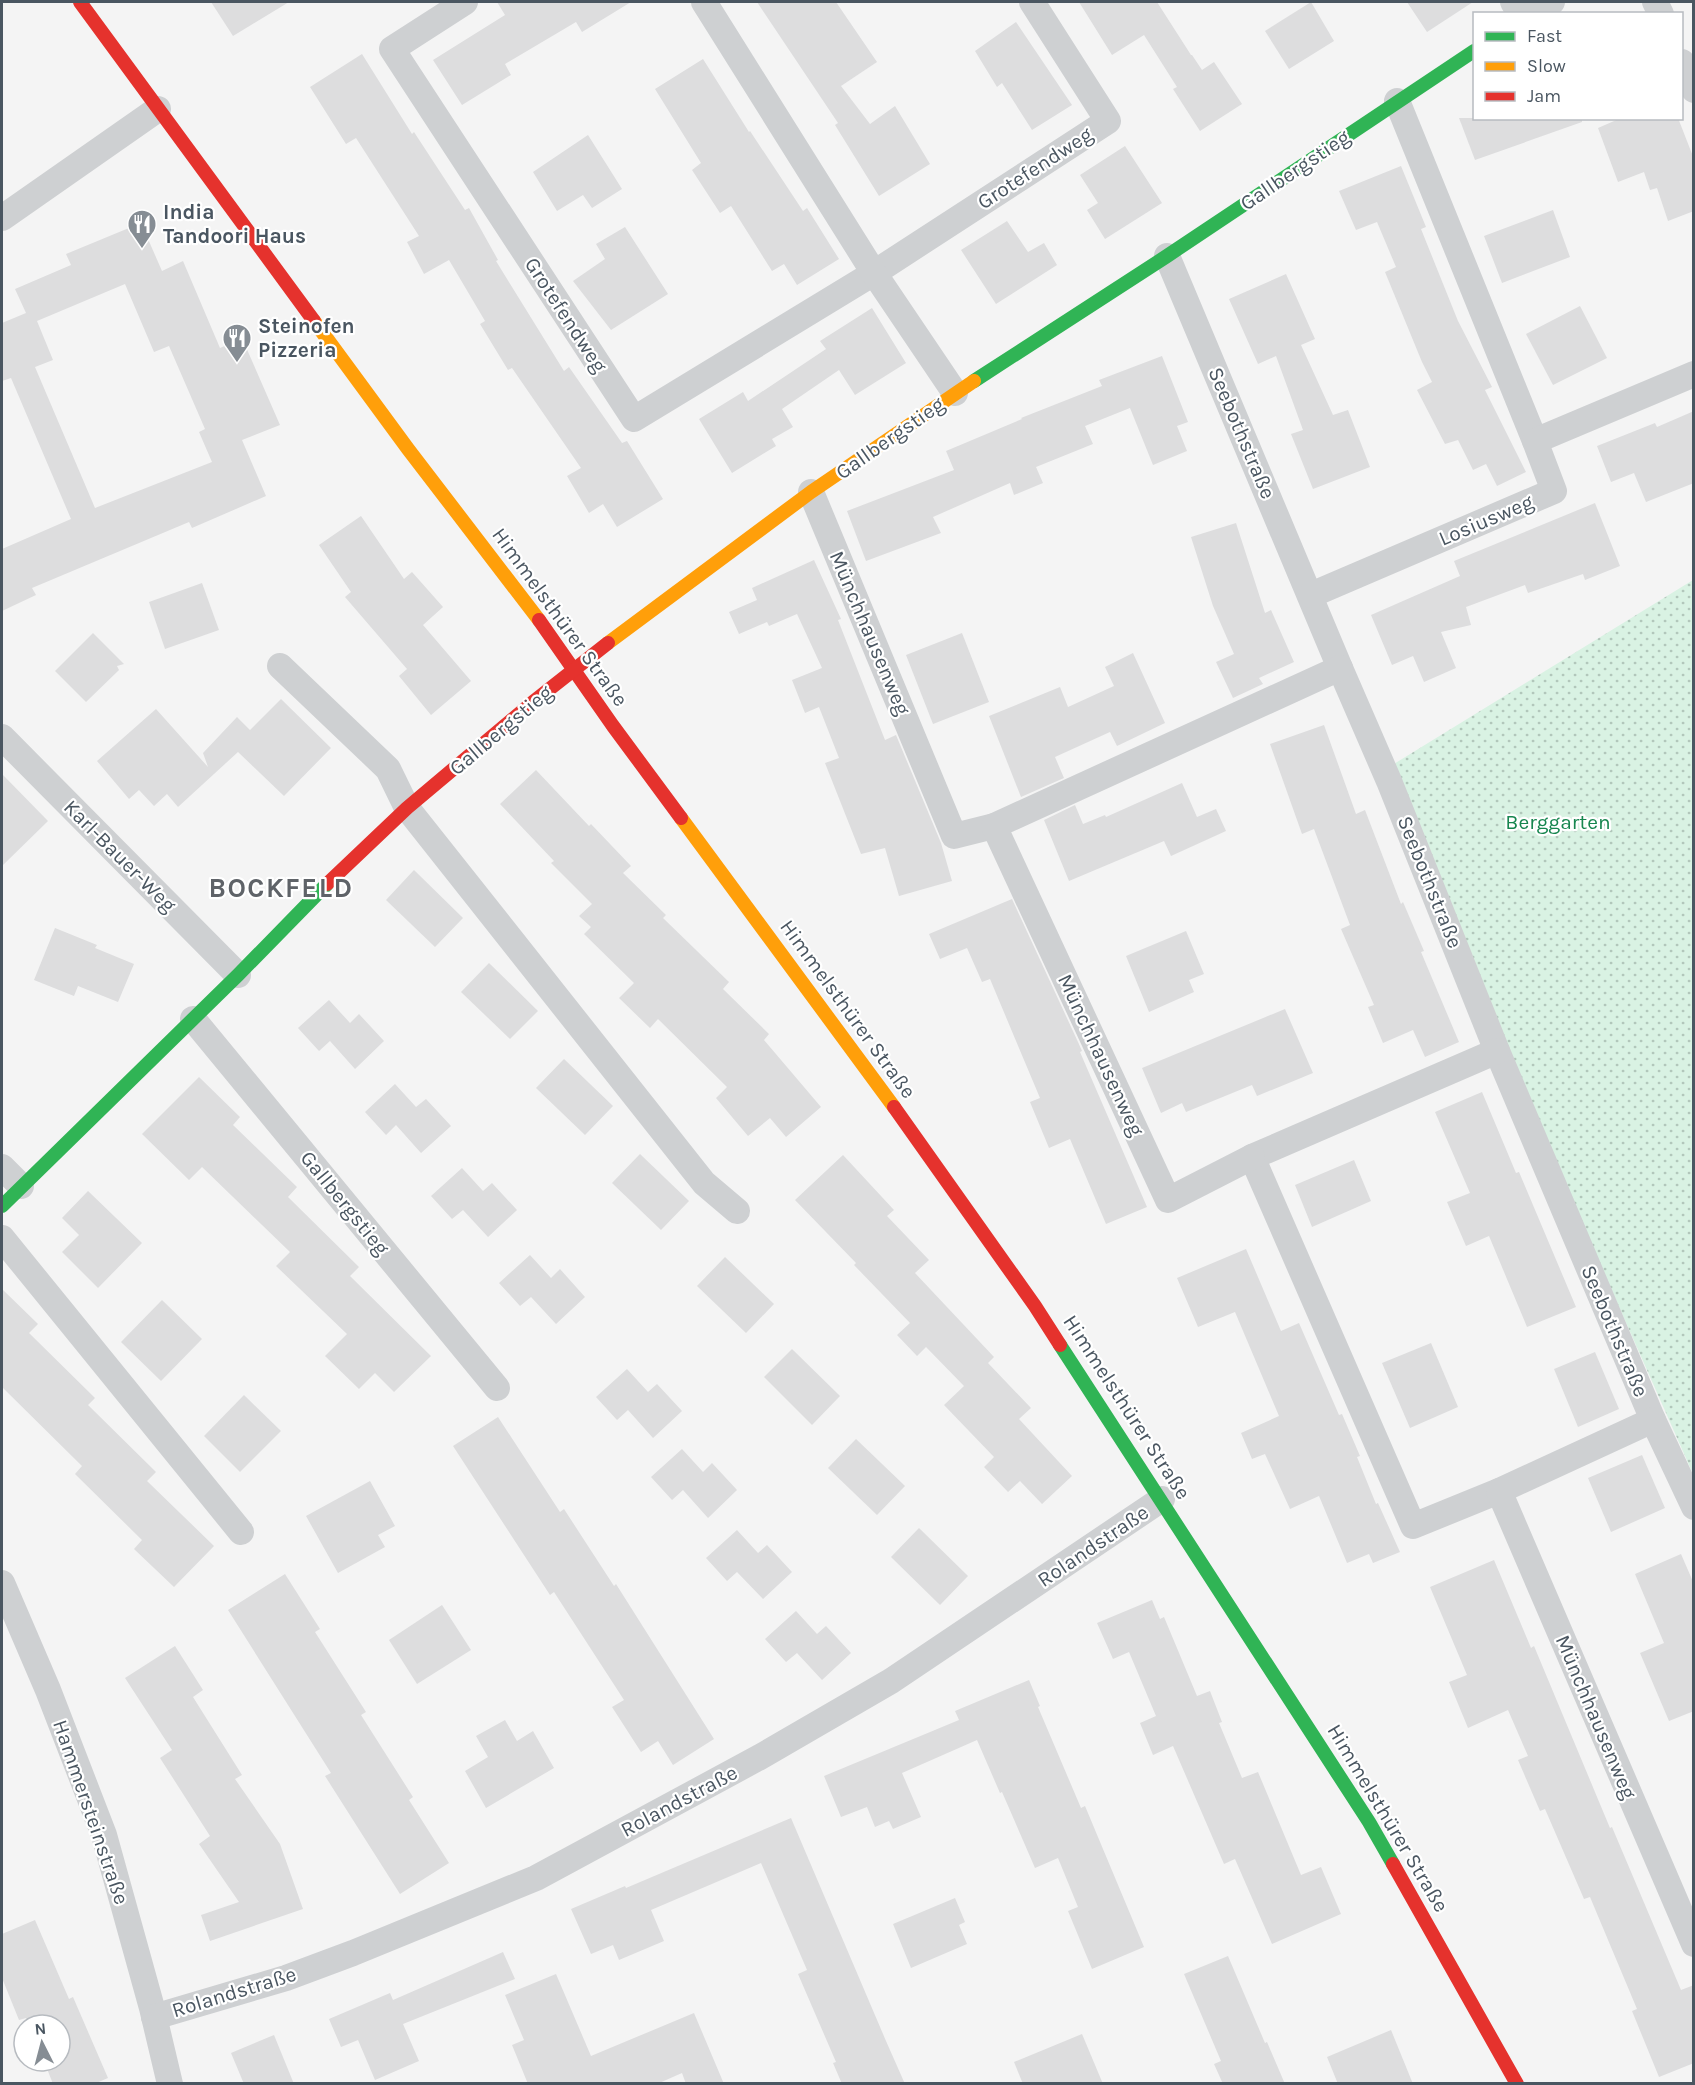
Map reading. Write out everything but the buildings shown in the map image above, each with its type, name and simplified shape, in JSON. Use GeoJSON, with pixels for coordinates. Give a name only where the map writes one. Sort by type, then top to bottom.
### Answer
{"type":"FeatureCollection","features":[{"type":"Feature","properties":{"kind":"street","name":"Himmelsthürer Straße"},"geometry":{"type":"LineString","coordinates":[[80,2],[408,450],[530,607],[882,1090],[1035,1306],[1369,1822],[1517,2084]]}},
{"type":"Feature","properties":{"kind":"street","name":"Grotefendweg"},"geometry":{"type":"LineString","coordinates":[[465,2],[392,49],[634,419],[874,273],[1108,121],[1032,2]]}},
{"type":"Feature","properties":{"kind":"street"},"geometry":{"type":"LineString","coordinates":[[704,2],[874,273],[955,393]]}},
{"type":"Feature","properties":{"kind":"street"},"geometry":{"type":"LineString","coordinates":[[1536,12],[1552,2]]}},
{"type":"Feature","properties":{"kind":"street","name":"Gallbergstieg"},"geometry":{"type":"LineString","coordinates":[[2,1206],[238,975],[301,909],[407,808],[533,702],[811,492],[955,393],[1167,256],[1473,52]]}},
{"type":"Feature","properties":{"kind":"street"},"geometry":{"type":"LineString","coordinates":[[1683,64],[1694,90]]}},
{"type":"Feature","properties":{"kind":"street"},"geometry":{"type":"LineString","coordinates":[[1397,101],[1535,441],[1694,374]]}},
{"type":"Feature","properties":{"kind":"street"},"geometry":{"type":"LineString","coordinates":[[2,218],[158,109]]}},
{"type":"Feature","properties":{"kind":"street","name":"Seebothstraße"},"geometry":{"type":"LineString","coordinates":[[1167,256],[1389,781],[1497,1051],[1653,1420],[1694,1507]]}},
{"type":"Feature","properties":{"kind":"street","name":"Losiusweg"},"geometry":{"type":"LineString","coordinates":[[1311,595],[1554,491],[1535,441]]}},
{"type":"Feature","properties":{"kind":"street","name":"Münchhausenweg"},"geometry":{"type":"LineString","coordinates":[[811,492],[954,836],[994,826],[1340,668]]}},
{"type":"Feature","properties":{"kind":"street"},"geometry":{"type":"LineString","coordinates":[[280,666],[388,770],[407,808],[704,1183],[737,1211]]}},
{"type":"Feature","properties":{"kind":"street","name":"Karl-Bauer-Weg"},"geometry":{"type":"LineString","coordinates":[[5,746],[238,975]]}},
{"type":"Feature","properties":{"kind":"street","name":"Münchhausenweg"},"geometry":{"type":"LineString","coordinates":[[994,826],[1168,1200],[1252,1157],[1497,1051]]}},
{"type":"Feature","properties":{"kind":"street","name":"Gallbergstieg"},"geometry":{"type":"LineString","coordinates":[[193,1018],[497,1388]]}},
{"type":"Feature","properties":{"kind":"street"},"geometry":{"type":"LineString","coordinates":[[1252,1157],[1413,1526],[1499,1491],[1653,1420]]}},
{"type":"Feature","properties":{"kind":"street"},"geometry":{"type":"LineString","coordinates":[[2,1167],[21,1186]]}},
{"type":"Feature","properties":{"kind":"street"},"geometry":{"type":"LineString","coordinates":[[2,1238],[241,1532]]}},
{"type":"Feature","properties":{"kind":"street","name":"Münchhausenweg"},"geometry":{"type":"LineString","coordinates":[[1499,1491],[1694,1944]]}},
{"type":"Feature","properties":{"kind":"street","name":"Rolandstraße"},"geometry":{"type":"LineString","coordinates":[[154,2017],[286,1977],[536,1878],[760,1758],[891,1681],[1162,1499]]}},
{"type":"Feature","properties":{"kind":"street","name":"Hammersteinstraße"},"geometry":{"type":"LineString","coordinates":[[2,1583],[48,1690],[104,1835],[170,2084]]}},
{"type":"Feature","properties":{"kind":"green space","name":"Berggarten"},"geometry":{"type":"Polygon","coordinates":[[[1693,580],[1693,1474],[1504,1047],[1389,767],[1693,580]]]}},
{"type":"Feature","properties":{"kind":"traffic: fast"},"geometry":{"type":"LineString","coordinates":[[974,381],[1167,256],[1473,52]]}},
{"type":"Feature","properties":{"kind":"traffic: fast"},"geometry":{"type":"LineString","coordinates":[[2,1206],[238,975],[327,884]]}},
{"type":"Feature","properties":{"kind":"traffic: fast"},"geometry":{"type":"LineString","coordinates":[[1060,1345],[1369,1822],[1393,1864]]}},
{"type":"Feature","properties":{"kind":"traffic: slow"},"geometry":{"type":"LineString","coordinates":[[314,321],[408,449],[539,620]]}},
{"type":"Feature","properties":{"kind":"traffic: slow"},"geometry":{"type":"LineString","coordinates":[[608,643],[811,492],[974,381]]}},
{"type":"Feature","properties":{"kind":"traffic: slow"},"geometry":{"type":"LineString","coordinates":[[681,818],[894,1107]]}},
{"type":"Feature","properties":{"kind":"traffic: jam"},"geometry":{"type":"LineString","coordinates":[[80,2],[314,321]]}},
{"type":"Feature","properties":{"kind":"traffic: jam"},"geometry":{"type":"LineString","coordinates":[[539,620],[681,818]]}},
{"type":"Feature","properties":{"kind":"traffic: jam"},"geometry":{"type":"LineString","coordinates":[[327,884],[407,808],[533,702],[608,643]]}},
{"type":"Feature","properties":{"kind":"traffic: jam"},"geometry":{"type":"LineString","coordinates":[[894,1107],[1035,1306],[1060,1345]]}},
{"type":"Feature","properties":{"kind":"traffic: jam"},"geometry":{"type":"LineString","coordinates":[[1393,1864],[1517,2084]]}},
{"type":"Feature","properties":{"kind":"place","name":"India Tandoori Haus"},"geometry":{"type":"Point","coordinates":[142,250]}},
{"type":"Feature","properties":{"kind":"place","name":"Steinofen Pizzeria"},"geometry":{"type":"Point","coordinates":[237,364]}},
{"type":"Feature","properties":{"kind":"district","name":"BOCKFELD"},"geometry":{"type":"Point","coordinates":[281,888]}}]}
